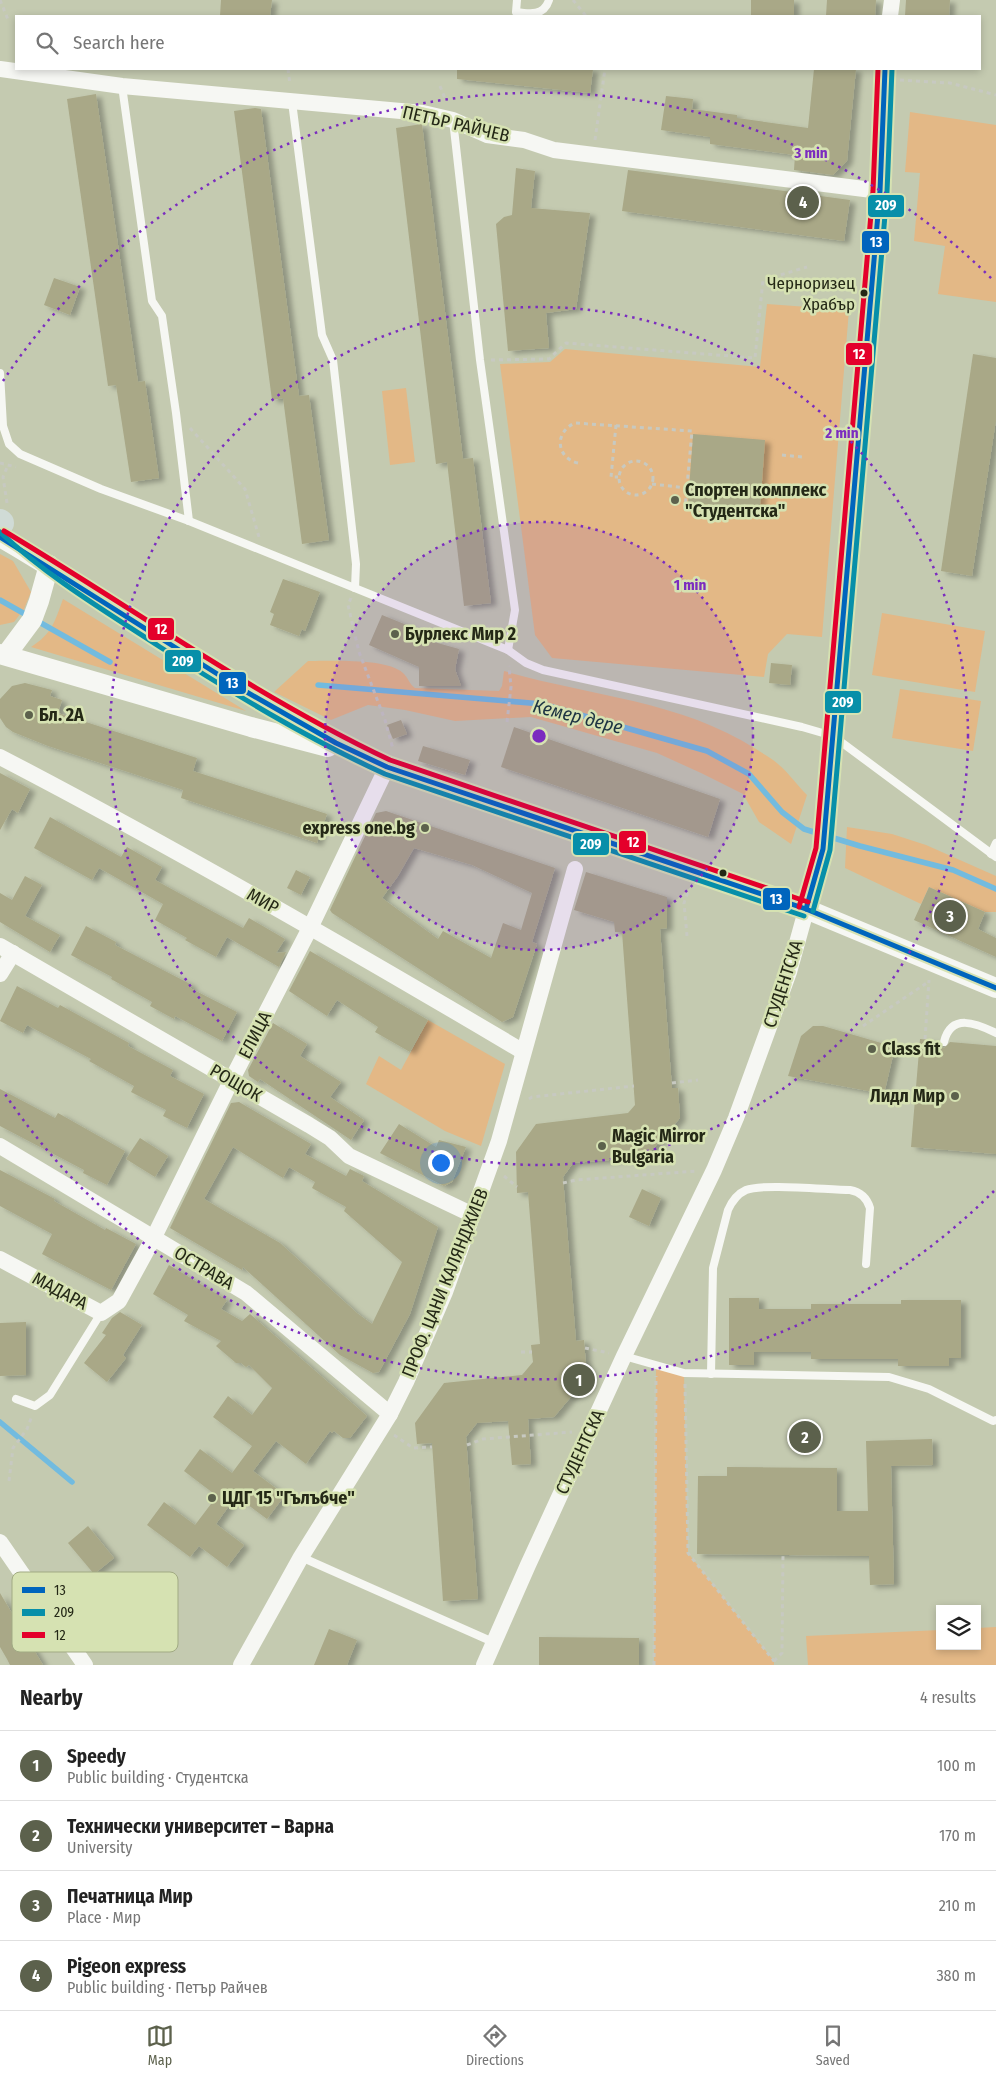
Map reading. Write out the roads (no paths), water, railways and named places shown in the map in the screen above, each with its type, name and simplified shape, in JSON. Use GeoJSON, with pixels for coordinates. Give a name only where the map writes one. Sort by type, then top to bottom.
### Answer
{"type":"FeatureCollection","features":[{"type":"Feature","properties":{"kind":"street"},"geometry":{"type":"LineString","coordinates":[[890,15],[892,0]]}},
{"type":"Feature","properties":{"kind":"street","name":"ПЕТЪР РАЙЧЕВ"},"geometry":{"type":"LineString","coordinates":[[0,69],[122,86],[423,113],[453,120],[487,134],[524,140],[554,150],[880,191]]}},
{"type":"Feature","properties":{"kind":"street","name":"СТУДЕНТСКА"},"geometry":{"type":"LineString","coordinates":[[484,1665],[624,1356],[714,1170],[736,1118],[789,972],[823,849],[880,191],[885,74]]}},
{"type":"Feature","properties":{"kind":"street"},"geometry":{"type":"LineString","coordinates":[[0,526],[49,565],[278,711],[359,755],[395,770],[806,909],[996,988]]}},
{"type":"Feature","properties":{"kind":"street"},"geometry":{"type":"LineString","coordinates":[[49,565],[32,620],[2,659],[359,755]]}},
{"type":"Feature","properties":{"kind":"street","name":"МИР"},"geometry":{"type":"LineString","coordinates":[[0,757],[92,805],[311,926],[522,1051]]}},
{"type":"Feature","properties":{"kind":"street","name":"ЕЛИЦА"},"geometry":{"type":"LineString","coordinates":[[119,1301],[154,1237],[231,1081],[311,926],[395,770]]}},
{"type":"Feature","properties":{"kind":"street","name":"ПРОФ. ЦАНИ КАЛЯНДЖИЕВ"},"geometry":{"type":"LineString","coordinates":[[241,1665],[301,1557],[386,1420],[406,1382],[445,1292],[506,1116],[522,1051],[575,870]]}},
{"type":"Feature","properties":{"kind":"street"},"geometry":{"type":"LineString","coordinates":[[0,974],[6,949]]}},
{"type":"Feature","properties":{"kind":"street","name":"РОЩОК"},"geometry":{"type":"LineString","coordinates":[[6,949],[330,1138],[349,1156],[473,1215]]}},
{"type":"Feature","properties":{"kind":"street","name":"ОСТРАВА"},"geometry":{"type":"LineString","coordinates":[[0,1146],[246,1293],[386,1420]]}},
{"type":"Feature","properties":{"kind":"street","name":"МАДАРА"},"geometry":{"type":"LineString","coordinates":[[0,1259],[101,1313],[119,1301]]}},
{"type":"Feature","properties":{"kind":"street"},"geometry":{"type":"LineString","coordinates":[[0,1542],[21,1572]]}},
{"type":"Feature","properties":{"kind":"street"},"geometry":{"type":"LineString","coordinates":[[76,1652],[85,1665]]}},
{"type":"Feature","properties":{"kind":"lane"},"geometry":{"type":"LineString","coordinates":[[517,0],[516,12],[534,14],[541,11],[549,0]]}},
{"type":"Feature","properties":{"kind":"lane"},"geometry":{"type":"LineString","coordinates":[[122,86],[152,300],[162,316],[189,521]]}},
{"type":"Feature","properties":{"kind":"lane"},"geometry":{"type":"LineString","coordinates":[[292,100],[322,335],[333,360],[356,564],[355,588]]}},
{"type":"Feature","properties":{"kind":"lane"},"geometry":{"type":"LineString","coordinates":[[453,120],[480,360],[515,610],[508,650]]}},
{"type":"Feature","properties":{"kind":"lane"},"geometry":{"type":"LineString","coordinates":[[0,373],[2,426],[9,444],[20,454],[101,489],[189,521],[508,650],[526,663],[543,670],[802,727],[833,736],[994,856],[996,843]]}},
{"type":"Feature","properties":{"kind":"lane"},"geometry":{"type":"LineString","coordinates":[[944,1042],[946,1032],[956,1024],[969,1022],[996,1033]]}},
{"type":"Feature","properties":{"kind":"lane"},"geometry":{"type":"LineString","coordinates":[[710,1374],[713,1268],[728,1210],[737,1196],[744,1191],[758,1188],[850,1190],[860,1194],[868,1202],[870,1208],[866,1264]]}},
{"type":"Feature","properties":{"kind":"lane"},"geometry":{"type":"LineString","coordinates":[[16,1399],[35,1406],[50,1395],[101,1313]]}},
{"type":"Feature","properties":{"kind":"lane"},"geometry":{"type":"LineString","coordinates":[[624,1356],[684,1373],[889,1377],[929,1389],[995,1421]]}},
{"type":"Feature","properties":{"kind":"lane"},"geometry":{"type":"LineString","coordinates":[[301,1557],[494,1642]]}},
{"type":"Feature","properties":{"kind":"waterway","name":"Кемер дере"},"geometry":{"type":"LineString","coordinates":[[0,600],[110,662]]}},
{"type":"Feature","properties":{"kind":"waterway","name":"Кемер дере"},"geometry":{"type":"LineString","coordinates":[[318,685],[542,704],[707,751],[749,774],[782,812],[804,829],[860,846],[953,870],[996,889]]}},
{"type":"Feature","properties":{"kind":"waterway"},"geometry":{"type":"LineString","coordinates":[[0,1422],[72,1482]]}},
{"type":"Feature","properties":{"kind":"place","name":"Pigeon express"},"geometry":{"type":"Point","coordinates":[803,202]}},
{"type":"Feature","properties":{"kind":"place","name":"Черноризец Храбър"},"geometry":{"type":"Point","coordinates":[864,293]}},
{"type":"Feature","properties":{"kind":"place","name":"Спортен комплекс \"Студентска\""},"geometry":{"type":"Point","coordinates":[675,500]}},
{"type":"Feature","properties":{"kind":"place","name":"Бурлекс Мир 2"},"geometry":{"type":"Point","coordinates":[395,634]}},
{"type":"Feature","properties":{"kind":"place","name":"Бл. 2А"},"geometry":{"type":"Point","coordinates":[29,715]}},
{"type":"Feature","properties":{"kind":"place","name":"express one.bg"},"geometry":{"type":"Point","coordinates":[425,828]}},
{"type":"Feature","properties":{"kind":"place","name":"Печатница Мир"},"geometry":{"type":"Point","coordinates":[950,916]}},
{"type":"Feature","properties":{"kind":"place","name":"Class fit"},"geometry":{"type":"Point","coordinates":[872,1049]}},
{"type":"Feature","properties":{"kind":"place","name":"Лидл Мир"},"geometry":{"type":"Point","coordinates":[955,1096]}},
{"type":"Feature","properties":{"kind":"place","name":"Magic Mirror Bulgaria"},"geometry":{"type":"Point","coordinates":[602,1146]}},
{"type":"Feature","properties":{"kind":"place","name":"Speedy"},"geometry":{"type":"Point","coordinates":[579,1380]}},
{"type":"Feature","properties":{"kind":"place","name":"Технически университет – Варна"},"geometry":{"type":"Point","coordinates":[805,1437]}},
{"type":"Feature","properties":{"kind":"place","name":"ЦДГ 15 \"Гълъбче\""},"geometry":{"type":"Point","coordinates":[212,1498]}}]}
